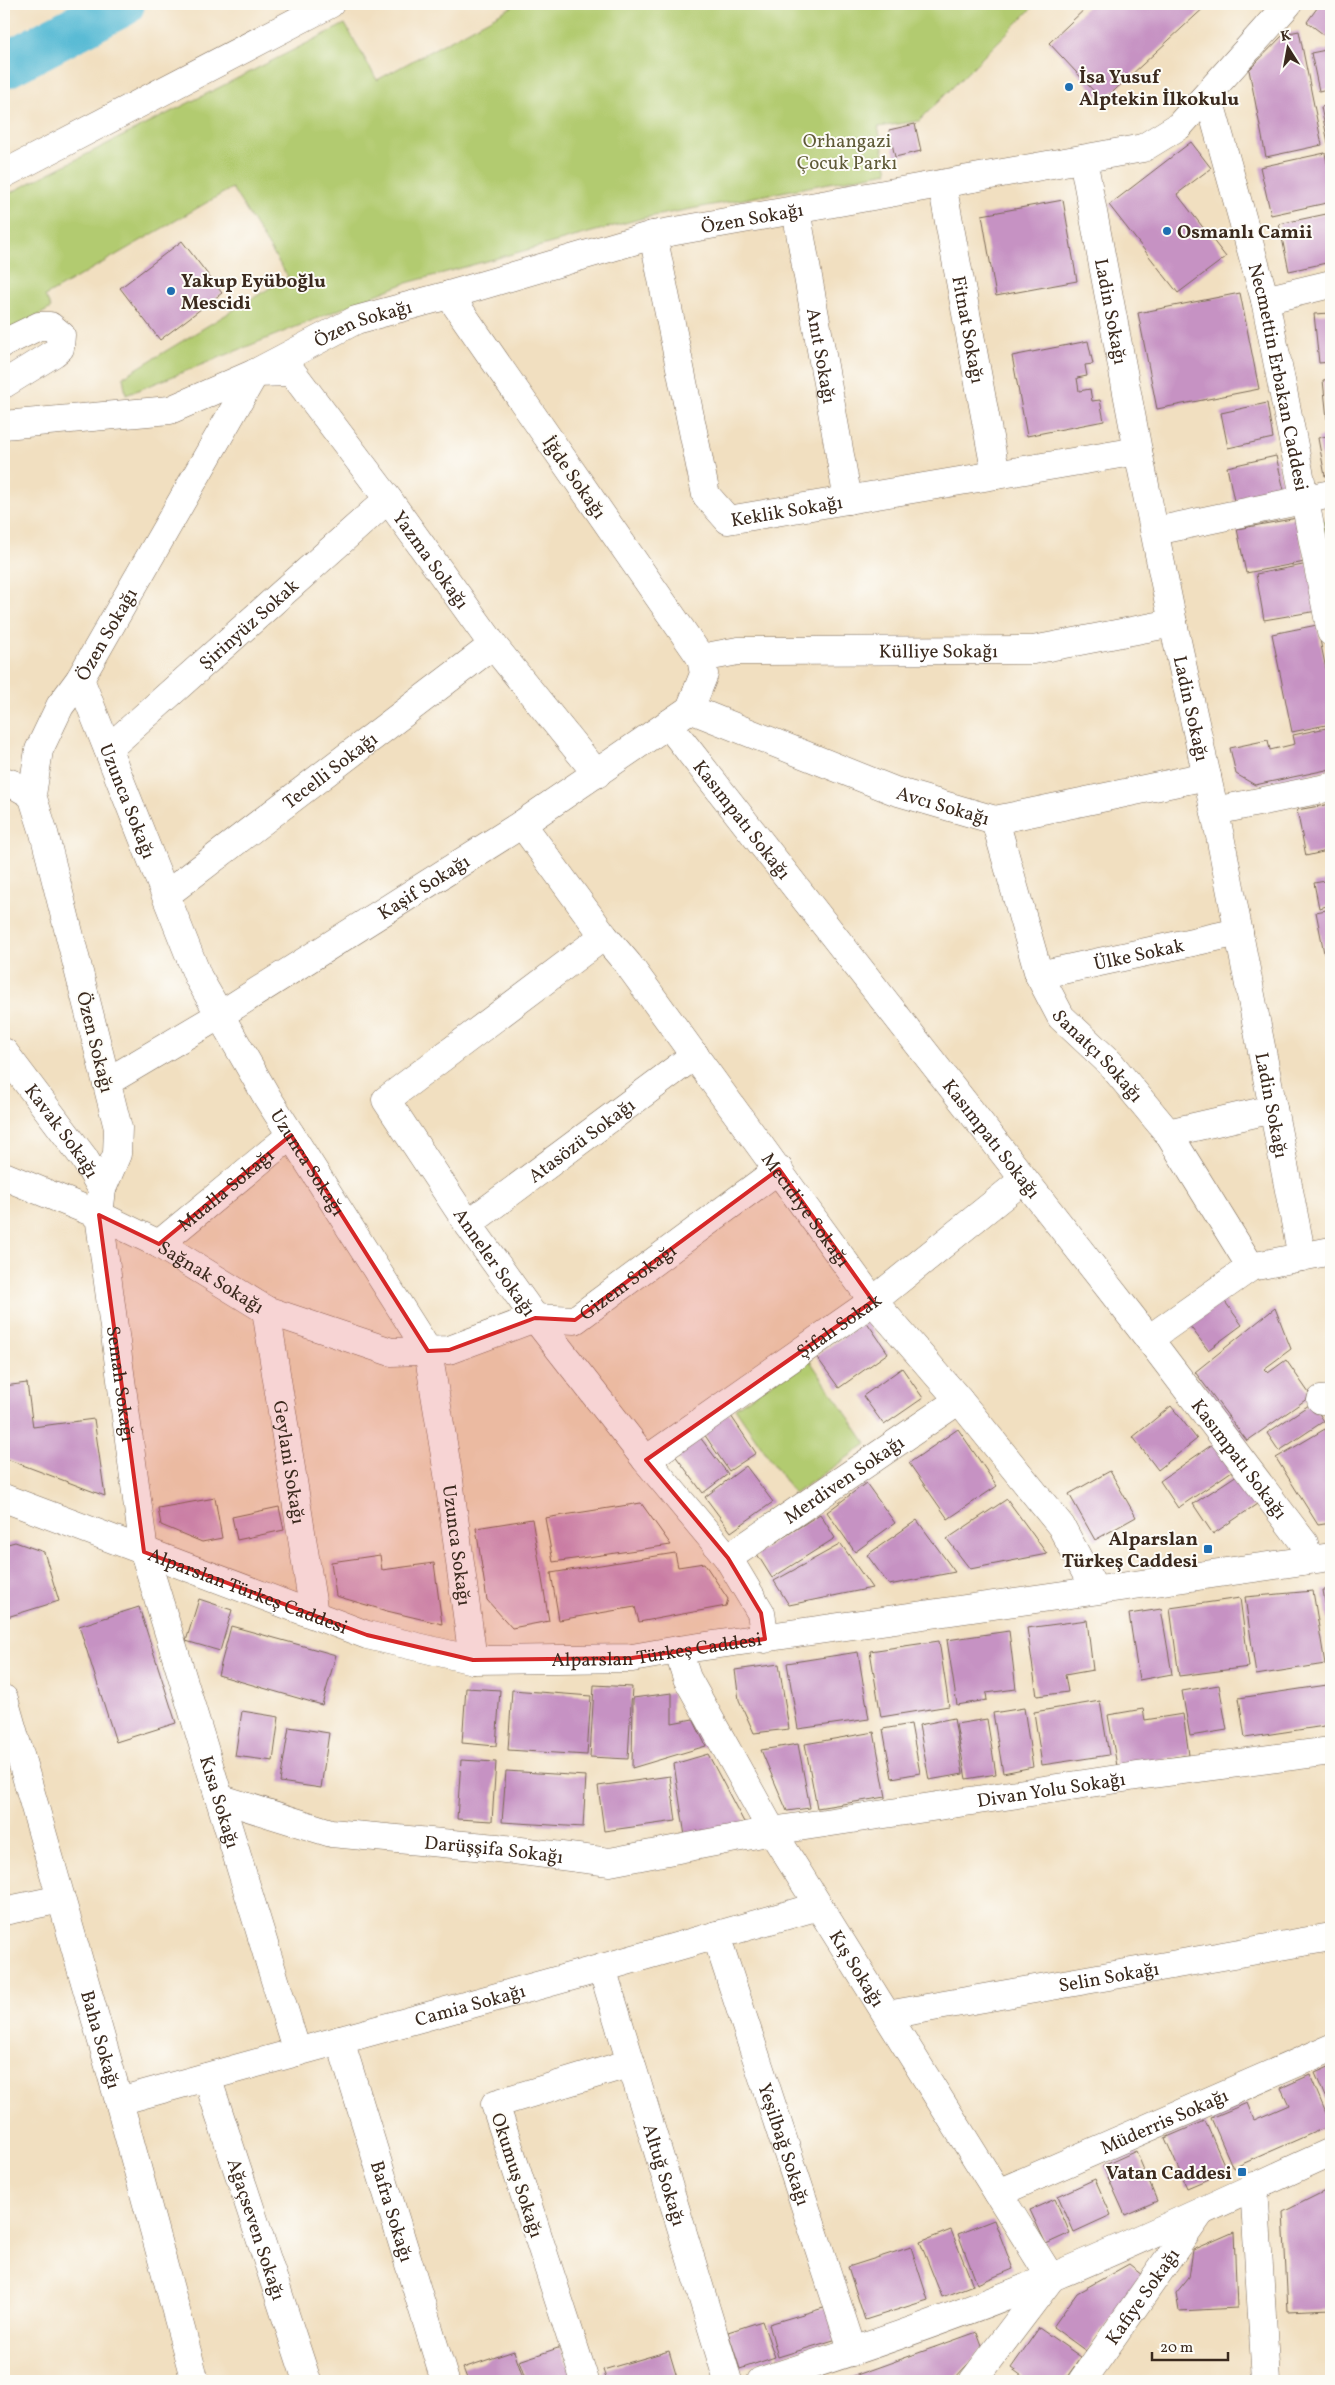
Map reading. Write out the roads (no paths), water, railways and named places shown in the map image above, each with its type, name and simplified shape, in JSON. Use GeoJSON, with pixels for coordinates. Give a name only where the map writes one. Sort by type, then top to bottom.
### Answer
{"type":"FeatureCollection","features":[{"type":"Feature","properties":{"kind":"street"},"geometry":{"type":"LineString","coordinates":[[4,174],[330,4]]}},
{"type":"Feature","properties":{"kind":"street","name":"Özen Sokağı"},"geometry":{"type":"LineString","coordinates":[[100,1202],[116,1154],[118,1128],[46,843],[32,795],[39,750],[60,706],[80,679],[255,373],[356,320],[653,235],[1143,148],[1179,126],[1288,4]]}},
{"type":"Feature","properties":{"kind":"street","name":"Necmettin Erbakan Caddesi"},"geometry":{"type":"LineString","coordinates":[[1208,95],[1265,300],[1331,632]]}},
{"type":"Feature","properties":{"kind":"street","name":"Ladin Sokağı"},"geometry":{"type":"LineString","coordinates":[[1083,159],[1138,451],[1214,810],[1302,1257]]}},
{"type":"Feature","properties":{"kind":"street","name":"Fitnat Sokağı"},"geometry":{"type":"LineString","coordinates":[[942,184],[996,475]]}},
{"type":"Feature","properties":{"kind":"street","name":"Anıt Sokağı"},"geometry":{"type":"LineString","coordinates":[[796,210],[848,500]]}},
{"type":"Feature","properties":{"kind":"street","name":"Keklik Sokağı"},"geometry":{"type":"LineString","coordinates":[[653,235],[706,495],[728,520],[1138,451]]}},
{"type":"Feature","properties":{"kind":"street"},"geometry":{"type":"LineString","coordinates":[[1265,300],[1331,284]]}},
{"type":"Feature","properties":{"kind":"street","name":"İğde Sokağı"},"geometry":{"type":"LineString","coordinates":[[448,295],[701,658]]}},
{"type":"Feature","properties":{"kind":"street"},"geometry":{"type":"LineString","coordinates":[[4,343],[39,326],[50,326],[61,335],[60,348],[4,384]]}},
{"type":"Feature","properties":{"kind":"street","name":"Yazma Sokağı"},"geometry":{"type":"LineString","coordinates":[[255,373],[292,372],[388,499],[493,645],[597,774]]}},
{"type":"Feature","properties":{"kind":"street"},"geometry":{"type":"LineString","coordinates":[[4,425],[170,410],[255,373]]}},
{"type":"Feature","properties":{"kind":"street"},"geometry":{"type":"LineString","coordinates":[[1156,531],[1331,494]]}},
{"type":"Feature","properties":{"kind":"street","name":"Şirinyüz Sokak"},"geometry":{"type":"LineString","coordinates":[[108,749],[388,499]]}},
{"type":"Feature","properties":{"kind":"street","name":"Külliye Sokağı"},"geometry":{"type":"LineString","coordinates":[[701,658],[738,651],[1033,650],[1173,623]]}},
{"type":"Feature","properties":{"kind":"street","name":"Tecelli Sokağı"},"geometry":{"type":"LineString","coordinates":[[166,895],[493,645]]}},
{"type":"Feature","properties":{"kind":"street"},"geometry":{"type":"LineString","coordinates":[[679,716],[704,674],[701,658]]}},
{"type":"Feature","properties":{"kind":"street","name":"Uzunca Sokağı"},"geometry":{"type":"LineString","coordinates":[[80,679],[198,976],[291,1136],[428,1351],[473,1660]]}},
{"type":"Feature","properties":{"kind":"street","name":"Avcı Sokağı"},"geometry":{"type":"LineString","coordinates":[[679,716],[895,791],[995,820],[1207,776]]}},
{"type":"Feature","properties":{"kind":"street","name":"Kaşif Sokağı"},"geometry":{"type":"LineString","coordinates":[[107,1082],[220,1015],[522,824],[679,716]]}},
{"type":"Feature","properties":{"kind":"street","name":"Kasımpatı Sokağı"},"geometry":{"type":"LineString","coordinates":[[679,716],[1024,1180],[1149,1339],[1304,1543],[1320,1558]]}},
{"type":"Feature","properties":{"kind":"street"},"geometry":{"type":"LineString","coordinates":[[4,781],[32,795]]}},
{"type":"Feature","properties":{"kind":"street"},"geometry":{"type":"LineString","coordinates":[[1214,810],[1331,787]]}},
{"type":"Feature","properties":{"kind":"street","name":"Sanatçı Sokağı"},"geometry":{"type":"LineString","coordinates":[[995,820],[1039,975],[1061,1018],[1110,1063],[1168,1133],[1251,1267]]}},
{"type":"Feature","properties":{"kind":"street","name":"Mecidiye Sokağı"},"geometry":{"type":"LineString","coordinates":[[522,824],[779,1169],[873,1301],[959,1400],[1061,1526],[1095,1590]]}},
{"type":"Feature","properties":{"kind":"street","name":"Ülke Sokak"},"geometry":{"type":"LineString","coordinates":[[1039,975],[1238,932]]}},
{"type":"Feature","properties":{"kind":"street","name":"Anneler Sokağı"},"geometry":{"type":"LineString","coordinates":[[604,936],[386,1100],[468,1224],[535,1318],[646,1460],[728,1558],[761,1613],[765,1639]]}},
{"type":"Feature","properties":{"kind":"street","name":"Kavak Sokağı"},"geometry":{"type":"LineString","coordinates":[[4,1052],[84,1158],[100,1202]]}},
{"type":"Feature","properties":{"kind":"street","name":"Atasözü Sokağı"},"geometry":{"type":"LineString","coordinates":[[468,1224],[695,1055]]}},
{"type":"Feature","properties":{"kind":"street"},"geometry":{"type":"LineString","coordinates":[[1168,1133],[1273,1109]]}},
{"type":"Feature","properties":{"kind":"street","name":"Mualla Sokağı"},"geometry":{"type":"LineString","coordinates":[[159,1244],[291,1136]]}},
{"type":"Feature","properties":{"kind":"street","name":"Gizem Sokağı"},"geometry":{"type":"LineString","coordinates":[[428,1351],[449,1350],[535,1318],[575,1320],[779,1169]]}},
{"type":"Feature","properties":{"kind":"street","name":"Sağnak Sokağı"},"geometry":{"type":"LineString","coordinates":[[4,1176],[100,1202],[159,1244],[266,1310],[391,1352],[428,1351]]}},
{"type":"Feature","properties":{"kind":"street","name":"Şifalı Sokak"},"geometry":{"type":"LineString","coordinates":[[646,1460],[873,1301],[1024,1180]]}},
{"type":"Feature","properties":{"kind":"street","name":"Semah Sokağı"},"geometry":{"type":"LineString","coordinates":[[100,1202],[144,1552]]}},
{"type":"Feature","properties":{"kind":"street"},"geometry":{"type":"LineString","coordinates":[[1149,1339],[1251,1267],[1331,1252]]}},
{"type":"Feature","properties":{"kind":"street","name":"Geylani Sokağı"},"geometry":{"type":"LineString","coordinates":[[266,1310],[314,1614]]}},
{"type":"Feature","properties":{"kind":"street","name":"Merdiven Sokağı"},"geometry":{"type":"LineString","coordinates":[[728,1558],[959,1400]]}},
{"type":"Feature","properties":{"kind":"street","name":"Alparslan Türkeş Caddesi"},"geometry":{"type":"LineString","coordinates":[[4,1498],[367,1635],[473,1660],[632,1658],[1320,1558]]}},
{"type":"Feature","properties":{"kind":"street","name":"Kısa Sokağı"},"geometry":{"type":"LineString","coordinates":[[144,1552],[297,2052]]}},
{"type":"Feature","properties":{"kind":"street","name":"Kış Sokağı"},"geometry":{"type":"LineString","coordinates":[[678,1650],[687,1678],[772,1831],[1051,2278]]}},
{"type":"Feature","properties":{"kind":"street","name":"Baha Sokağı"},"geometry":{"type":"LineString","coordinates":[[4,1699],[119,2101],[195,2381]]}},
{"type":"Feature","properties":{"kind":"street","name":"Divan Yolu Sokağı"},"geometry":{"type":"LineString","coordinates":[[772,1831],[1137,1776],[1331,1751]]}},
{"type":"Feature","properties":{"kind":"street","name":"Darüşşifa Sokağı"},"geometry":{"type":"LineString","coordinates":[[219,1798],[331,1832],[497,1848],[610,1862],[772,1831]]}},
{"type":"Feature","properties":{"kind":"street"},"geometry":{"type":"LineString","coordinates":[[4,1911],[61,1899]]}},
{"type":"Feature","properties":{"kind":"street","name":"Camia Sokağı"},"geometry":{"type":"LineString","coordinates":[[119,2101],[819,1906]]}},
{"type":"Feature","properties":{"kind":"street","name":"Yeşilbağ Sokağı"},"geometry":{"type":"LineString","coordinates":[[716,1935],[853,2352]]}},
{"type":"Feature","properties":{"kind":"street","name":"Selin Sokağı"},"geometry":{"type":"LineString","coordinates":[[887,2015],[1331,1937]]}},
{"type":"Feature","properties":{"kind":"street","name":"Altuğ Sokağı"},"geometry":{"type":"LineString","coordinates":[[602,1968],[728,2381]]}},
{"type":"Feature","properties":{"kind":"street","name":"Bafra Sokağı"},"geometry":{"type":"LineString","coordinates":[[340,2040],[445,2381]]}},
{"type":"Feature","properties":{"kind":"street","name":"Müderris Sokağı"},"geometry":{"type":"LineString","coordinates":[[998,2193],[1331,2048]]}},
{"type":"Feature","properties":{"kind":"street","name":"Okumuş Sokağı"},"geometry":{"type":"LineString","coordinates":[[585,2381],[495,2104],[631,2063]]}},
{"type":"Feature","properties":{"kind":"street","name":"Ağaçseven Sokağı"},"geometry":{"type":"LineString","coordinates":[[207,2077],[307,2381]]}},
{"type":"Feature","properties":{"kind":"street"},"geometry":{"type":"LineString","coordinates":[[761,2381],[853,2352],[1051,2278],[1331,2152]]}},
{"type":"Feature","properties":{"kind":"street"},"geometry":{"type":"LineString","coordinates":[[1254,2186],[1266,2381]]}},
{"type":"Feature","properties":{"kind":"street","name":"Kafiye Sokağı"},"geometry":{"type":"LineString","coordinates":[[1082,2381],[1201,2212]]}},
{"type":"Feature","properties":{"kind":"street"},"geometry":{"type":"LineString","coordinates":[[973,2381],[1051,2278]]}},
{"type":"Feature","properties":{"kind":"waterway"},"geometry":{"type":"LineString","coordinates":[[4,66],[122,4]]}},
{"type":"Feature","properties":{"kind":"place","name":"İsa Yusuf Alptekin İlkokulu"},"geometry":{"type":"Point","coordinates":[1069,87]}},
{"type":"Feature","properties":{"kind":"place","name":"Osmanlı Camii"},"geometry":{"type":"Point","coordinates":[1167,231]}},
{"type":"Feature","properties":{"kind":"place","name":"Yakup Eyüboğlu Mescidi"},"geometry":{"type":"Point","coordinates":[171,291]}},
{"type":"Feature","properties":{"kind":"place","name":"Alparslan Türkeş Caddesi"},"geometry":{"type":"Point","coordinates":[1208,1549]}},
{"type":"Feature","properties":{"kind":"place","name":"Vatan Caddesi"},"geometry":{"type":"Point","coordinates":[1242,2172]}},
{"type":"Feature","properties":{"kind":"park label","name":"Orhangazi Çocuk Parkı"},"geometry":{"type":"Point","coordinates":[847,151]}}]}
